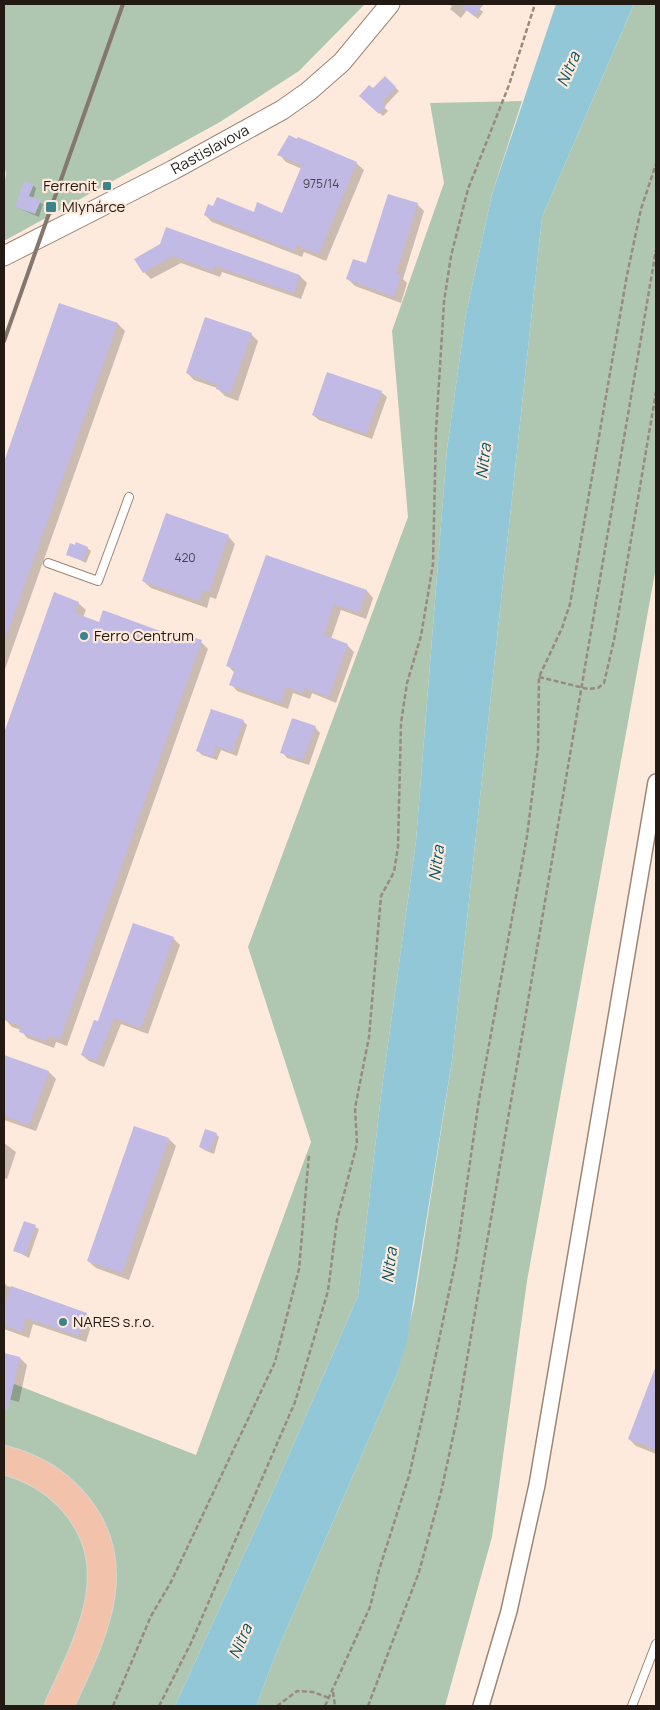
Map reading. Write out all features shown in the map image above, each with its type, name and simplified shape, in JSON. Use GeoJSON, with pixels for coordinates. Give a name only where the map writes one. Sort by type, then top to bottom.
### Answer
{"type":"FeatureCollection","features":[{"type":"Feature","properties":{"kind":"highway"},"geometry":{"type":"LineString","coordinates":[[4,1460],[43,1474],[63,1490],[81,1510],[95,1534],[103,1562],[101,1594],[95,1622],[86,1649],[59,1706]]}},
{"type":"Feature","properties":{"kind":"highway"},"geometry":{"type":"LineString","coordinates":[[4,1469],[14,1471],[38,1482],[58,1496],[73,1514],[87,1539],[90,1555],[92,1594],[87,1618],[49,1706]]}},
{"type":"Feature","properties":{"kind":"street","name":"Rastislavova"},"geometry":{"type":"LineString","coordinates":[[4,256],[173,170],[282,110],[320,82],[342,62],[390,4]]}},
{"type":"Feature","properties":{"kind":"street"},"geometry":{"type":"LineString","coordinates":[[480,1706],[509,1611],[536,1484],[656,782]]}},
{"type":"Feature","properties":{"kind":"lane"},"geometry":{"type":"LineString","coordinates":[[48,563],[98,581],[129,498]]}},
{"type":"Feature","properties":{"kind":"lane"},"geometry":{"type":"LineString","coordinates":[[632,1706],[656,1644]]}},
{"type":"Feature","properties":{"kind":"path"},"geometry":{"type":"LineString","coordinates":[[159,1706],[191,1643],[295,1402],[328,1291],[337,1220],[357,1144],[355,1108],[369,1037],[381,896],[394,872],[398,847],[401,723],[407,683],[421,636],[432,564],[439,367],[445,293],[451,256],[468,189],[509,85],[535,4]]}},
{"type":"Feature","properties":{"kind":"path"},"geometry":{"type":"LineString","coordinates":[[325,1706],[370,1607],[378,1570],[409,1476],[456,1259],[479,1100],[535,783],[539,721],[539,677],[562,628],[570,604],[628,275],[641,209],[656,164]]}},
{"type":"Feature","properties":{"kind":"path"},"geometry":{"type":"LineString","coordinates":[[368,1706],[419,1572],[442,1488],[457,1418],[656,250]]}},
{"type":"Feature","properties":{"kind":"path"},"geometry":{"type":"LineString","coordinates":[[539,677],[582,688],[598,688],[604,684],[607,676],[656,392]]}},
{"type":"Feature","properties":{"kind":"path"},"geometry":{"type":"LineString","coordinates":[[113,1706],[151,1616],[171,1582],[276,1362],[300,1269],[309,1155]]}},
{"type":"Feature","properties":{"kind":"path"},"geometry":{"type":"LineString","coordinates":[[276,1706],[297,1691],[312,1692],[329,1698]]}},
{"type":"Feature","properties":{"kind":"path"},"geometry":{"type":"LineString","coordinates":[[332,1691],[335,1706]]}},
{"type":"Feature","properties":{"kind":"green space"},"geometry":{"type":"Polygon","coordinates":[[[4,4],[365,4],[299,71],[220,122],[4,241],[4,187],[6,174],[4,165],[4,4]]]}},
{"type":"Feature","properties":{"kind":"green space"},"geometry":{"type":"Polygon","coordinates":[[[634,4],[656,4],[656,567],[527,1281],[492,1537],[445,1706],[256,1706],[277,1651],[397,1374],[414,1305],[452,1060],[542,217],[634,4]]]}},
{"type":"Feature","properties":{"kind":"green space"},"geometry":{"type":"Polygon","coordinates":[[[522,101],[492,194],[466,314],[447,449],[416,841],[381,1095],[358,1296],[278,1480],[175,1706],[4,1706],[4,1380],[196,1455],[311,1142],[248,947],[408,517],[392,331],[444,183],[430,103],[522,101]]]}},
{"type":"Feature","properties":{"kind":"water","name":"Nitra"},"geometry":{"type":"Polygon","coordinates":[[[556,4],[634,4],[542,217],[452,1060],[407,1341],[397,1374],[277,1651],[256,1706],[175,1706],[278,1480],[358,1296],[381,1095],[416,841],[447,449],[466,314],[492,194],[556,4]]]}},
{"type":"Feature","properties":{"kind":"building"},"geometry":{"type":"Polygon","coordinates":[[[458,4],[484,4],[474,16],[458,4]]]}},
{"type":"Feature","properties":{"kind":"building"},"geometry":{"type":"Polygon","coordinates":[[[385,76],[396,87],[382,103],[386,106],[379,114],[359,96],[369,85],[373,88],[385,76]]]}},
{"type":"Feature","properties":{"kind":"building"},"geometry":{"type":"Polygon","coordinates":[[[289,135],[357,162],[319,254],[296,245],[294,251],[204,215],[208,204],[213,206],[217,197],[254,212],[257,202],[282,213],[302,165],[277,155],[289,135]]]}},
{"type":"Feature","properties":{"kind":"building"},"geometry":{"type":"Polygon","coordinates":[[[24,181],[34,184],[29,196],[41,200],[35,214],[15,207],[24,181]]]}},
{"type":"Feature","properties":{"kind":"building"},"geometry":{"type":"Polygon","coordinates":[[[388,194],[418,203],[396,273],[401,275],[394,297],[346,279],[353,259],[366,263],[388,194]]]}},
{"type":"Feature","properties":{"kind":"building"},"geometry":{"type":"Polygon","coordinates":[[[166,227],[300,275],[294,293],[215,266],[213,271],[173,256],[143,273],[134,259],[160,244],[166,227]]]}},
{"type":"Feature","properties":{"kind":"building"},"geometry":{"type":"Polygon","coordinates":[[[59,303],[118,323],[5,640],[4,462],[59,303]]]}},
{"type":"Feature","properties":{"kind":"building"},"geometry":{"type":"Polygon","coordinates":[[[205,317],[252,333],[230,394],[216,389],[218,385],[186,373],[205,317]]]}},
{"type":"Feature","properties":{"kind":"building"},"geometry":{"type":"Polygon","coordinates":[[[327,372],[382,391],[366,434],[312,415],[327,372]]]}},
{"type":"Feature","properties":{"kind":"building"},"geometry":{"type":"Polygon","coordinates":[[[166,513],[229,535],[209,592],[203,590],[199,601],[142,581],[166,513]]]}},
{"type":"Feature","properties":{"kind":"building"},"geometry":{"type":"Polygon","coordinates":[[[76,542],[88,547],[83,561],[66,555],[70,543],[75,545],[76,542]]]}},
{"type":"Feature","properties":{"kind":"building"},"geometry":{"type":"Polygon","coordinates":[[[266,555],[367,590],[359,613],[334,604],[324,635],[348,644],[329,697],[305,688],[303,693],[286,687],[281,703],[229,685],[235,669],[226,666],[266,555]]]}},
{"type":"Feature","properties":{"kind":"building"},"geometry":{"type":"Polygon","coordinates":[[[54,592],[79,602],[75,613],[99,622],[103,610],[171,635],[173,631],[202,640],[60,1039],[48,1036],[46,1041],[19,1032],[21,1026],[4,1020],[4,733],[54,592]]]}},
{"type":"Feature","properties":{"kind":"building"},"geometry":{"type":"Polygon","coordinates":[[[211,709],[244,720],[232,752],[216,746],[213,757],[196,751],[211,709]]]}},
{"type":"Feature","properties":{"kind":"building"},"geometry":{"type":"Polygon","coordinates":[[[292,718],[316,726],[303,760],[280,753],[292,718]]]}},
{"type":"Feature","properties":{"kind":"building"},"geometry":{"type":"Polygon","coordinates":[[[133,923],[174,937],[141,1028],[114,1018],[97,1061],[81,1055],[94,1020],[98,1021],[133,923]]]}},
{"type":"Feature","properties":{"kind":"building"},"geometry":{"type":"Polygon","coordinates":[[[4,1055],[49,1071],[29,1125],[4,1116],[4,1055]]]}},
{"type":"Feature","properties":{"kind":"building"},"geometry":{"type":"Polygon","coordinates":[[[134,1126],[169,1138],[122,1273],[87,1261],[134,1126]]]}},
{"type":"Feature","properties":{"kind":"building"},"geometry":{"type":"Polygon","coordinates":[[[205,1129],[217,1133],[210,1151],[199,1147],[205,1129]]]}},
{"type":"Feature","properties":{"kind":"building"},"geometry":{"type":"Polygon","coordinates":[[[24,1221],[36,1225],[25,1255],[13,1251],[24,1221]]]}},
{"type":"Feature","properties":{"kind":"building"},"geometry":{"type":"Polygon","coordinates":[[[11,1286],[87,1313],[79,1336],[26,1318],[22,1332],[4,1325],[4,1308],[11,1286]]]}},
{"type":"Feature","properties":{"kind":"building"},"geometry":{"type":"Polygon","coordinates":[[[4,1353],[20,1357],[8,1410],[4,1410],[4,1353]]]}},
{"type":"Feature","properties":{"kind":"building"},"geometry":{"type":"Polygon","coordinates":[[[656,1368],[656,1450],[628,1439],[656,1368]]]}},
{"type":"Feature","properties":{"kind":"railway"},"geometry":{"type":"LineString","coordinates":[[4,341],[123,4]]}},
{"type":"Feature","properties":{"kind":"place","name":"Ferrenit"},"geometry":{"type":"Point","coordinates":[107,186]}},
{"type":"Feature","properties":{"kind":"place","name":"Mlynárce"},"geometry":{"type":"Point","coordinates":[51,207]}},
{"type":"Feature","properties":{"kind":"place","name":"Ferro Centrum"},"geometry":{"type":"Point","coordinates":[84,636]}},
{"type":"Feature","properties":{"kind":"place","name":"NARES s.r.o."},"geometry":{"type":"Point","coordinates":[63,1322]}}]}
